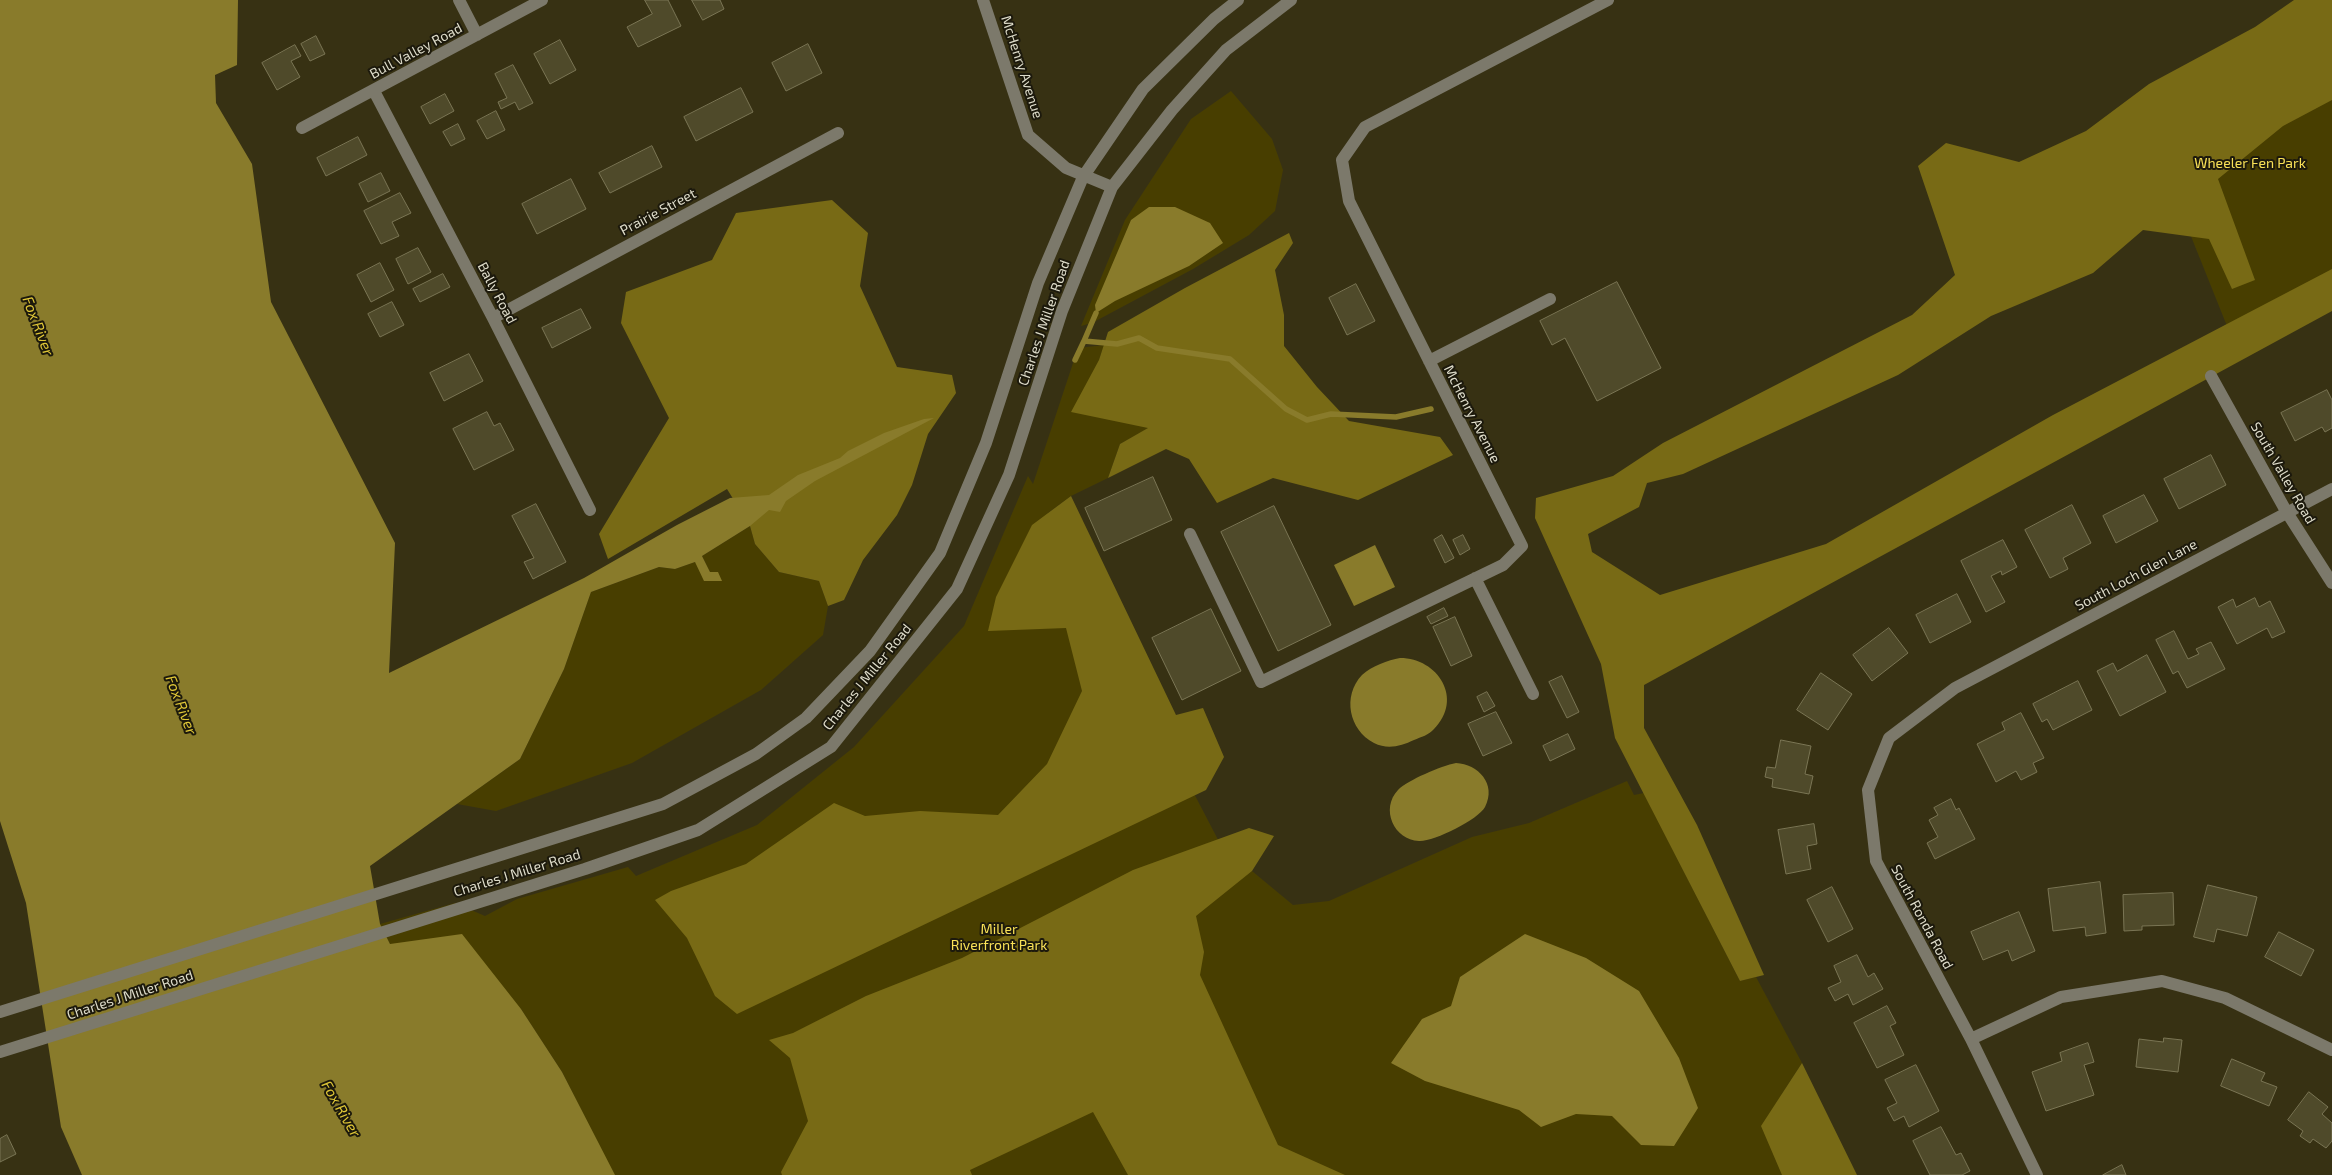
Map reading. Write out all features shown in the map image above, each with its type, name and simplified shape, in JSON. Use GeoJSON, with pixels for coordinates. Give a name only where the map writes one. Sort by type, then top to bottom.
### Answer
{"type":"FeatureCollection","features":[{"type":"Feature","properties":{"kind":"street"},"geometry":{"type":"LineString","coordinates":[[459,0],[477,35]]}},
{"type":"Feature","properties":{"kind":"street","name":"Bull Valley Road"},"geometry":{"type":"LineString","coordinates":[[302,128],[542,0]]}},
{"type":"Feature","properties":{"kind":"street","name":"McHenry Avenue"},"geometry":{"type":"LineString","coordinates":[[983,0],[1028,135],[1066,168],[1083,177],[1112,187]]}},
{"type":"Feature","properties":{"kind":"street","name":"Charles J Miller Road"},"geometry":{"type":"LineString","coordinates":[[0,1012],[663,804],[756,754],[806,718],[870,651],[940,553],[986,443],[1038,283],[1083,177],[1143,89],[1214,18],[1238,0]]}},
{"type":"Feature","properties":{"kind":"street","name":"Charles J Miller Road"},"geometry":{"type":"LineString","coordinates":[[0,1052],[484,899],[585,869],[698,830],[831,747],[957,589],[1009,475],[1062,311],[1112,187],[1172,110],[1226,50],[1291,0]]}},
{"type":"Feature","properties":{"kind":"street","name":"McHenry Avenue"},"geometry":{"type":"LineString","coordinates":[[1190,534],[1261,682],[1503,565],[1522,546],[1349,201],[1342,160],[1365,127],[1608,0]]}},
{"type":"Feature","properties":{"kind":"street","name":"Bally Road"},"geometry":{"type":"LineString","coordinates":[[374,91],[493,318],[590,510]]}},
{"type":"Feature","properties":{"kind":"street","name":"Prairie Street"},"geometry":{"type":"LineString","coordinates":[[493,318],[838,133]]}},
{"type":"Feature","properties":{"kind":"street"},"geometry":{"type":"LineString","coordinates":[[1429,361],[1550,299]]}},
{"type":"Feature","properties":{"kind":"street","name":"South Valley Road"},"geometry":{"type":"LineString","coordinates":[[2211,376],[2286,511],[2332,583]]}},
{"type":"Feature","properties":{"kind":"street","name":"South Loch Glen Lane"},"geometry":{"type":"LineString","coordinates":[[1955,688],[2332,488]]}},
{"type":"Feature","properties":{"kind":"street"},"geometry":{"type":"LineString","coordinates":[[1475,578],[1533,694]]}},
{"type":"Feature","properties":{"kind":"street","name":"South Ronda Road"},"geometry":{"type":"LineString","coordinates":[[1955,688],[1888,738],[1868,790],[1876,861],[1971,1039],[2037,1175]]}},
{"type":"Feature","properties":{"kind":"street"},"geometry":{"type":"LineString","coordinates":[[1971,1039],[2061,997],[2162,981],[2225,998],[2332,1050]]}},
{"type":"Feature","properties":{"kind":"green space","name":"Wheeler Fen Park"},"geometry":{"type":"Polygon","coordinates":[[[2332,0],[2332,300],[2237,351],[2150,134],[2332,0]]]}},
{"type":"Feature","properties":{"kind":"green space"},"geometry":{"type":"Polygon","coordinates":[[[1231,91],[1272,139],[1283,170],[1275,211],[1249,235],[1193,269],[1092,323],[1081,326],[1125,220],[1191,119],[1231,91]]]}},
{"type":"Feature","properties":{"kind":"green space","name":"Miller Riverfront Park"},"geometry":{"type":"Polygon","coordinates":[[[1104,345],[1099,360],[1149,428],[1120,444],[1108,478],[1071,496],[1048,513],[1239,880],[1252,871],[1293,905],[1329,901],[1472,837],[1529,823],[1627,781],[1634,795],[1644,793],[1740,981],[1756,977],[1802,1063],[1782,1094],[1822,1175],[614,1175],[562,1072],[521,1009],[390,944],[380,924],[455,903],[485,916],[517,899],[628,867],[636,876],[757,825],[854,747],[964,626],[1028,476],[1033,484],[1078,348],[1104,345]]]}},
{"type":"Feature","properties":{"kind":"green space"},"geometry":{"type":"Polygon","coordinates":[[[750,526],[755,544],[779,572],[819,581],[828,606],[823,635],[761,690],[632,763],[496,811],[457,804],[520,759],[564,669],[591,592],[659,567],[675,569],[695,562],[710,572],[702,556],[750,526]]]}},
{"type":"Feature","properties":{"kind":"shaded area"},"geometry":{"type":"Polygon","coordinates":[[[2294,0],[2332,0],[2332,100],[2283,126],[2218,179],[2255,280],[2232,289],[2209,239],[2143,230],[2093,273],[1991,316],[1898,375],[1683,474],[1647,483],[1639,507],[1588,534],[1592,552],[1660,595],[1826,544],[2053,415],[2332,269],[2332,311],[1644,685],[1644,728],[1697,825],[1764,975],[1740,981],[1615,738],[1601,664],[1535,518],[1536,498],[1613,476],[1663,443],[1912,315],[1955,275],[1918,166],[1946,143],[2019,162],[2086,131],[2149,84],[2255,27],[2294,0]]]}},
{"type":"Feature","properties":{"kind":"shaded area"},"geometry":{"type":"Polygon","coordinates":[[[832,200],[868,233],[860,286],[897,367],[952,375],[956,393],[928,434],[912,485],[897,515],[863,560],[844,600],[828,606],[819,581],[779,572],[755,544],[750,526],[727,489],[608,559],[599,534],[669,418],[621,323],[626,292],[712,260],[736,213],[832,200]]]}},
{"type":"Feature","properties":{"kind":"shaded area"},"geometry":{"type":"Polygon","coordinates":[[[1289,233],[1293,243],[1275,270],[1284,315],[1284,346],[1317,387],[1349,421],[1440,437],[1453,455],[1358,500],[1273,478],[1217,503],[1189,459],[1166,449],[1108,478],[1120,444],[1148,428],[1071,412],[1099,360],[1108,332],[1185,288],[1289,233]]]}},
{"type":"Feature","properties":{"kind":"shaded area"},"geometry":{"type":"Polygon","coordinates":[[[1071,496],[1176,715],[1203,708],[1224,757],[1206,790],[737,1014],[715,996],[687,938],[655,900],[671,891],[746,864],[834,803],[865,816],[920,811],[998,815],[1047,764],[1082,691],[1066,628],[988,631],[996,597],[1032,525],[1071,496]]]}},
{"type":"Feature","properties":{"kind":"shaded area"},"geometry":{"type":"Polygon","coordinates":[[[1249,828],[1274,836],[1252,871],[1196,916],[1204,952],[1200,975],[1278,1145],[1345,1175],[1128,1175],[1093,1112],[970,1170],[972,1175],[782,1175],[781,1172],[808,1121],[790,1058],[769,1040],[793,1033],[866,996],[962,958],[1133,870],[1249,828]]]}},
{"type":"Feature","properties":{"kind":"shaded area"},"geometry":{"type":"Polygon","coordinates":[[[1802,1063],[1857,1175],[1782,1175],[1761,1126],[1802,1063]]]}},
{"type":"Feature","properties":{"kind":"water","name":"Fox River"},"geometry":{"type":"Polygon","coordinates":[[[0,0],[238,0],[237,65],[215,75],[216,103],[252,164],[271,302],[395,543],[389,673],[584,578],[677,525],[730,498],[769,495],[798,475],[840,458],[848,451],[884,433],[924,419],[934,418],[815,481],[786,501],[780,512],[769,510],[750,526],[702,556],[710,572],[718,572],[722,581],[704,581],[695,562],[675,569],[659,567],[591,592],[564,669],[520,759],[370,866],[380,924],[390,944],[462,934],[521,1009],[562,1072],[615,1175],[82,1175],[61,1127],[26,903],[0,821],[0,0]]]}},
{"type":"Feature","properties":{"kind":"water"},"geometry":{"type":"Polygon","coordinates":[[[1149,207],[1175,207],[1210,223],[1223,243],[1189,266],[1115,301],[1096,313],[1095,305],[1131,220],[1149,207]]]}},
{"type":"Feature","properties":{"kind":"water"},"geometry":{"type":"Polygon","coordinates":[[[1375,545],[1395,587],[1354,606],[1334,565],[1375,545]]]}},
{"type":"Feature","properties":{"kind":"water"},"geometry":{"type":"Polygon","coordinates":[[[1400,658],[1414,660],[1426,665],[1435,673],[1443,682],[1447,705],[1443,717],[1434,729],[1425,736],[1394,746],[1379,745],[1365,737],[1354,721],[1350,702],[1352,693],[1362,675],[1370,669],[1390,660],[1400,658]]]}},
{"type":"Feature","properties":{"kind":"water"},"geometry":{"type":"Polygon","coordinates":[[[1456,763],[1472,767],[1478,771],[1487,783],[1489,791],[1485,807],[1465,824],[1434,838],[1419,841],[1403,835],[1392,822],[1390,814],[1390,806],[1398,790],[1425,774],[1456,763]]]}},
{"type":"Feature","properties":{"kind":"water"},"geometry":{"type":"Polygon","coordinates":[[[1525,934],[1586,958],[1639,991],[1679,1058],[1698,1108],[1674,1146],[1641,1145],[1612,1116],[1576,1114],[1541,1127],[1519,1110],[1425,1081],[1391,1063],[1422,1019],[1451,1006],[1460,977],[1525,934]]]}},
{"type":"Feature","properties":{"kind":"building"},"geometry":{"type":"Polygon","coordinates":[[[645,0],[668,0],[681,26],[638,47],[627,27],[652,14],[645,0]]]}},
{"type":"Feature","properties":{"kind":"building"},"geometry":{"type":"Polygon","coordinates":[[[692,0],[720,0],[724,9],[703,20],[692,0]]]}},
{"type":"Feature","properties":{"kind":"building"},"geometry":{"type":"Polygon","coordinates":[[[316,36],[325,54],[310,61],[301,44],[316,36]]]}},
{"type":"Feature","properties":{"kind":"building"},"geometry":{"type":"Polygon","coordinates":[[[560,40],[576,70],[550,84],[534,54],[560,40]]]}},
{"type":"Feature","properties":{"kind":"building"},"geometry":{"type":"Polygon","coordinates":[[[808,44],[822,73],[786,91],[772,63],[808,44]]]}},
{"type":"Feature","properties":{"kind":"building"},"geometry":{"type":"Polygon","coordinates":[[[295,45],[301,56],[291,61],[300,77],[277,90],[262,63],[295,45]]]}},
{"type":"Feature","properties":{"kind":"building"},"geometry":{"type":"Polygon","coordinates":[[[513,65],[533,103],[519,110],[515,102],[501,109],[498,102],[507,98],[495,74],[513,65]]]}},
{"type":"Feature","properties":{"kind":"building"},"geometry":{"type":"Polygon","coordinates":[[[741,88],[753,112],[696,141],[684,117],[741,88]]]}},
{"type":"Feature","properties":{"kind":"building"},"geometry":{"type":"Polygon","coordinates":[[[445,94],[454,111],[430,124],[421,107],[445,94]]]}},
{"type":"Feature","properties":{"kind":"building"},"geometry":{"type":"Polygon","coordinates":[[[496,111],[505,130],[487,139],[477,121],[496,111]]]}},
{"type":"Feature","properties":{"kind":"building"},"geometry":{"type":"Polygon","coordinates":[[[458,124],[465,139],[451,146],[443,132],[458,124]]]}},
{"type":"Feature","properties":{"kind":"building"},"geometry":{"type":"Polygon","coordinates":[[[358,137],[367,155],[326,176],[317,158],[358,137]]]}},
{"type":"Feature","properties":{"kind":"building"},"geometry":{"type":"Polygon","coordinates":[[[652,146],[662,167],[610,193],[599,173],[652,146]]]}},
{"type":"Feature","properties":{"kind":"building"},"geometry":{"type":"Polygon","coordinates":[[[381,173],[390,191],[368,202],[359,184],[381,173]]]}},
{"type":"Feature","properties":{"kind":"building"},"geometry":{"type":"Polygon","coordinates":[[[571,179],[586,209],[537,234],[522,204],[571,179]]]}},
{"type":"Feature","properties":{"kind":"building"},"geometry":{"type":"Polygon","coordinates":[[[400,193],[411,213],[392,222],[399,236],[381,244],[364,211],[400,193]]]}},
{"type":"Feature","properties":{"kind":"building"},"geometry":{"type":"Polygon","coordinates":[[[418,248],[431,272],[408,284],[396,259],[418,248]]]}},
{"type":"Feature","properties":{"kind":"building"},"geometry":{"type":"Polygon","coordinates":[[[380,263],[394,290],[371,302],[357,275],[380,263]]]}},
{"type":"Feature","properties":{"kind":"building"},"geometry":{"type":"Polygon","coordinates":[[[443,274],[450,287],[420,302],[413,289],[443,274]]]}},
{"type":"Feature","properties":{"kind":"building"},"geometry":{"type":"Polygon","coordinates":[[[1617,282],[1661,368],[1597,401],[1565,338],[1552,345],[1540,321],[1617,282]]]}},
{"type":"Feature","properties":{"kind":"building"},"geometry":{"type":"Polygon","coordinates":[[[1356,284],[1375,321],[1347,335],[1329,298],[1356,284]]]}},
{"type":"Feature","properties":{"kind":"building"},"geometry":{"type":"Polygon","coordinates":[[[392,302],[404,325],[380,337],[368,314],[392,302]]]}},
{"type":"Feature","properties":{"kind":"building"},"geometry":{"type":"Polygon","coordinates":[[[581,309],[591,328],[552,348],[542,328],[581,309]]]}},
{"type":"Feature","properties":{"kind":"building"},"geometry":{"type":"Polygon","coordinates":[[[469,354],[483,381],[444,401],[430,373],[469,354]]]}},
{"type":"Feature","properties":{"kind":"building"},"geometry":{"type":"Polygon","coordinates":[[[2327,390],[2332,400],[2332,428],[2325,432],[2322,427],[2295,441],[2281,413],[2327,390]]]}},
{"type":"Feature","properties":{"kind":"building"},"geometry":{"type":"Polygon","coordinates":[[[487,412],[494,426],[500,423],[514,450],[474,470],[453,429],[487,412]]]}},
{"type":"Feature","properties":{"kind":"building"},"geometry":{"type":"Polygon","coordinates":[[[2211,455],[2226,485],[2179,509],[2164,479],[2211,455]]]}},
{"type":"Feature","properties":{"kind":"building"},"geometry":{"type":"Polygon","coordinates":[[[1153,477],[1172,520],[1104,551],[1085,508],[1153,477]]]}},
{"type":"Feature","properties":{"kind":"building"},"geometry":{"type":"Polygon","coordinates":[[[2144,495],[2158,521],[2116,543],[2103,516],[2144,495]]]}},
{"type":"Feature","properties":{"kind":"building"},"geometry":{"type":"Polygon","coordinates":[[[536,504],[566,562],[533,579],[524,562],[534,558],[512,516],[536,504]]]}},
{"type":"Feature","properties":{"kind":"building"},"geometry":{"type":"Polygon","coordinates":[[[2072,505],[2091,543],[2063,558],[2068,569],[2050,578],[2025,530],[2072,505]]]}},
{"type":"Feature","properties":{"kind":"building"},"geometry":{"type":"Polygon","coordinates":[[[1274,506],[1331,625],[1278,651],[1221,532],[1274,506]]]}},
{"type":"Feature","properties":{"kind":"building"},"geometry":{"type":"Polygon","coordinates":[[[1442,535],[1454,558],[1445,563],[1434,540],[1442,535]]]}},
{"type":"Feature","properties":{"kind":"building"},"geometry":{"type":"Polygon","coordinates":[[[1463,535],[1470,549],[1460,555],[1453,540],[1463,535]]]}},
{"type":"Feature","properties":{"kind":"building"},"geometry":{"type":"Polygon","coordinates":[[[2003,540],[2017,567],[2002,575],[2001,571],[1991,576],[2005,602],[1986,612],[1961,561],[2003,540]]]}},
{"type":"Feature","properties":{"kind":"building"},"geometry":{"type":"Polygon","coordinates":[[[1957,594],[1971,622],[1930,643],[1916,615],[1957,594]]]}},
{"type":"Feature","properties":{"kind":"building"},"geometry":{"type":"Polygon","coordinates":[[[2255,598],[2259,607],[2270,601],[2285,632],[2272,638],[2267,628],[2237,644],[2218,607],[2233,599],[2236,607],[2255,598]]]}},
{"type":"Feature","properties":{"kind":"building"},"geometry":{"type":"Polygon","coordinates":[[[1444,608],[1448,616],[1431,624],[1427,617],[1444,608]]]}},
{"type":"Feature","properties":{"kind":"building"},"geometry":{"type":"Polygon","coordinates":[[[1211,609],[1241,671],[1182,700],[1152,638],[1211,609]]]}},
{"type":"Feature","properties":{"kind":"building"},"geometry":{"type":"Polygon","coordinates":[[[1455,617],[1472,656],[1451,666],[1433,627],[1455,617]]]}},
{"type":"Feature","properties":{"kind":"building"},"geometry":{"type":"Polygon","coordinates":[[[1889,628],[1908,653],[1872,681],[1853,655],[1889,628]]]}},
{"type":"Feature","properties":{"kind":"building"},"geometry":{"type":"Polygon","coordinates":[[[2174,631],[2188,659],[2199,654],[2196,649],[2211,642],[2225,669],[2187,688],[2178,671],[2173,674],[2156,640],[2174,631]]]}},
{"type":"Feature","properties":{"kind":"building"},"geometry":{"type":"Polygon","coordinates":[[[2147,655],[2166,692],[2120,716],[2097,671],[2113,663],[2117,671],[2147,655]]]}},
{"type":"Feature","properties":{"kind":"building"},"geometry":{"type":"Polygon","coordinates":[[[1821,673],[1852,694],[1828,730],[1797,710],[1821,673]]]}},
{"type":"Feature","properties":{"kind":"building"},"geometry":{"type":"Polygon","coordinates":[[[1562,676],[1579,712],[1567,718],[1549,682],[1562,676]]]}},
{"type":"Feature","properties":{"kind":"building"},"geometry":{"type":"Polygon","coordinates":[[[2078,681],[2092,710],[2053,730],[2047,719],[2042,722],[2033,704],[2078,681]]]}},
{"type":"Feature","properties":{"kind":"building"},"geometry":{"type":"Polygon","coordinates":[[[1487,692],[1495,706],[1484,712],[1477,697],[1487,692]]]}},
{"type":"Feature","properties":{"kind":"building"},"geometry":{"type":"Polygon","coordinates":[[[1496,712],[1512,743],[1483,756],[1468,724],[1496,712]]]}},
{"type":"Feature","properties":{"kind":"building"},"geometry":{"type":"Polygon","coordinates":[[[2021,713],[2044,758],[2033,763],[2037,772],[2021,780],[2016,771],[1996,782],[1977,744],[2005,730],[2002,723],[2021,713]]]}},
{"type":"Feature","properties":{"kind":"building"},"geometry":{"type":"Polygon","coordinates":[[[1568,734],[1575,749],[1550,761],[1543,746],[1568,734]]]}},
{"type":"Feature","properties":{"kind":"building"},"geometry":{"type":"Polygon","coordinates":[[[1781,740],[1811,746],[1805,774],[1813,776],[1809,794],[1772,787],[1773,779],[1765,777],[1767,767],[1775,768],[1781,740]]]}},
{"type":"Feature","properties":{"kind":"building"},"geometry":{"type":"Polygon","coordinates":[[[1951,799],[1956,810],[1959,808],[1975,839],[1935,859],[1927,843],[1938,837],[1929,820],[1938,815],[1934,808],[1951,799]]]}},
{"type":"Feature","properties":{"kind":"building"},"geometry":{"type":"Polygon","coordinates":[[[1814,824],[1817,844],[1807,846],[1811,869],[1786,874],[1778,830],[1814,824]]]}},
{"type":"Feature","properties":{"kind":"building"},"geometry":{"type":"Polygon","coordinates":[[[2100,882],[2106,933],[2086,936],[2085,927],[2053,931],[2048,889],[2100,882]]]}},
{"type":"Feature","properties":{"kind":"building"},"geometry":{"type":"Polygon","coordinates":[[[2208,885],[2257,897],[2247,936],[2217,929],[2214,942],[2194,937],[2208,885]]]}},
{"type":"Feature","properties":{"kind":"building"},"geometry":{"type":"Polygon","coordinates":[[[1832,887],[1853,929],[1828,942],[1807,900],[1832,887]]]}},
{"type":"Feature","properties":{"kind":"building"},"geometry":{"type":"Polygon","coordinates":[[[2173,893],[2174,925],[2142,926],[2142,930],[2124,931],[2123,895],[2173,893]]]}},
{"type":"Feature","properties":{"kind":"building"},"geometry":{"type":"Polygon","coordinates":[[[2019,912],[2035,951],[2012,961],[2008,950],[1983,960],[1971,932],[2019,912]]]}},
{"type":"Feature","properties":{"kind":"building"},"geometry":{"type":"Polygon","coordinates":[[[2279,932],[2314,950],[2301,976],[2265,957],[2279,932]]]}},
{"type":"Feature","properties":{"kind":"building"},"geometry":{"type":"Polygon","coordinates":[[[1857,955],[1868,977],[1874,973],[1883,989],[1853,1005],[1848,994],[1835,1001],[1828,988],[1841,982],[1834,966],[1857,955]]]}},
{"type":"Feature","properties":{"kind":"building"},"geometry":{"type":"Polygon","coordinates":[[[1887,1006],[1896,1023],[1890,1026],[1904,1055],[1877,1068],[1854,1023],[1887,1006]]]}},
{"type":"Feature","properties":{"kind":"building"},"geometry":{"type":"Polygon","coordinates":[[[2164,1038],[2182,1040],[2178,1072],[2136,1067],[2139,1039],[2163,1042],[2164,1038]]]}},
{"type":"Feature","properties":{"kind":"building"},"geometry":{"type":"Polygon","coordinates":[[[2088,1043],[2094,1062],[2084,1065],[2094,1095],[2046,1111],[2032,1072],[2062,1061],[2060,1053],[2088,1043]]]}},
{"type":"Feature","properties":{"kind":"building"},"geometry":{"type":"Polygon","coordinates":[[[2232,1059],[2265,1073],[2261,1081],[2277,1087],[2269,1106],[2221,1086],[2232,1059]]]}},
{"type":"Feature","properties":{"kind":"building"},"geometry":{"type":"Polygon","coordinates":[[[1916,1065],[1939,1111],[1909,1127],[1904,1116],[1894,1121],[1887,1108],[1897,1103],[1885,1080],[1916,1065]]]}},
{"type":"Feature","properties":{"kind":"building"},"geometry":{"type":"Polygon","coordinates":[[[2309,1092],[2328,1107],[2322,1114],[2332,1123],[2332,1141],[2326,1148],[2313,1139],[2310,1143],[2300,1136],[2303,1131],[2288,1120],[2309,1092]]]}},
{"type":"Feature","properties":{"kind":"building"},"geometry":{"type":"Polygon","coordinates":[[[1941,1127],[1956,1155],[1961,1153],[1970,1171],[1962,1175],[1930,1175],[1913,1141],[1941,1127]]]}},
{"type":"Feature","properties":{"kind":"building"},"geometry":{"type":"Polygon","coordinates":[[[7,1135],[16,1154],[0,1162],[0,1139],[7,1135]]]}},
{"type":"Feature","properties":{"kind":"building"},"geometry":{"type":"Polygon","coordinates":[[[2122,1165],[2126,1175],[2103,1175],[2122,1165]]]}},
{"type":"Feature","properties":{"kind":"waterway"},"geometry":{"type":"LineString","coordinates":[[1084,341],[1096,313]]}},
{"type":"Feature","properties":{"kind":"waterway"},"geometry":{"type":"LineString","coordinates":[[1075,360],[1084,341],[1117,344],[1139,338],[1157,348],[1230,359],[1286,409],[1307,420],[1331,414],[1396,417],[1431,409]]}}]}
